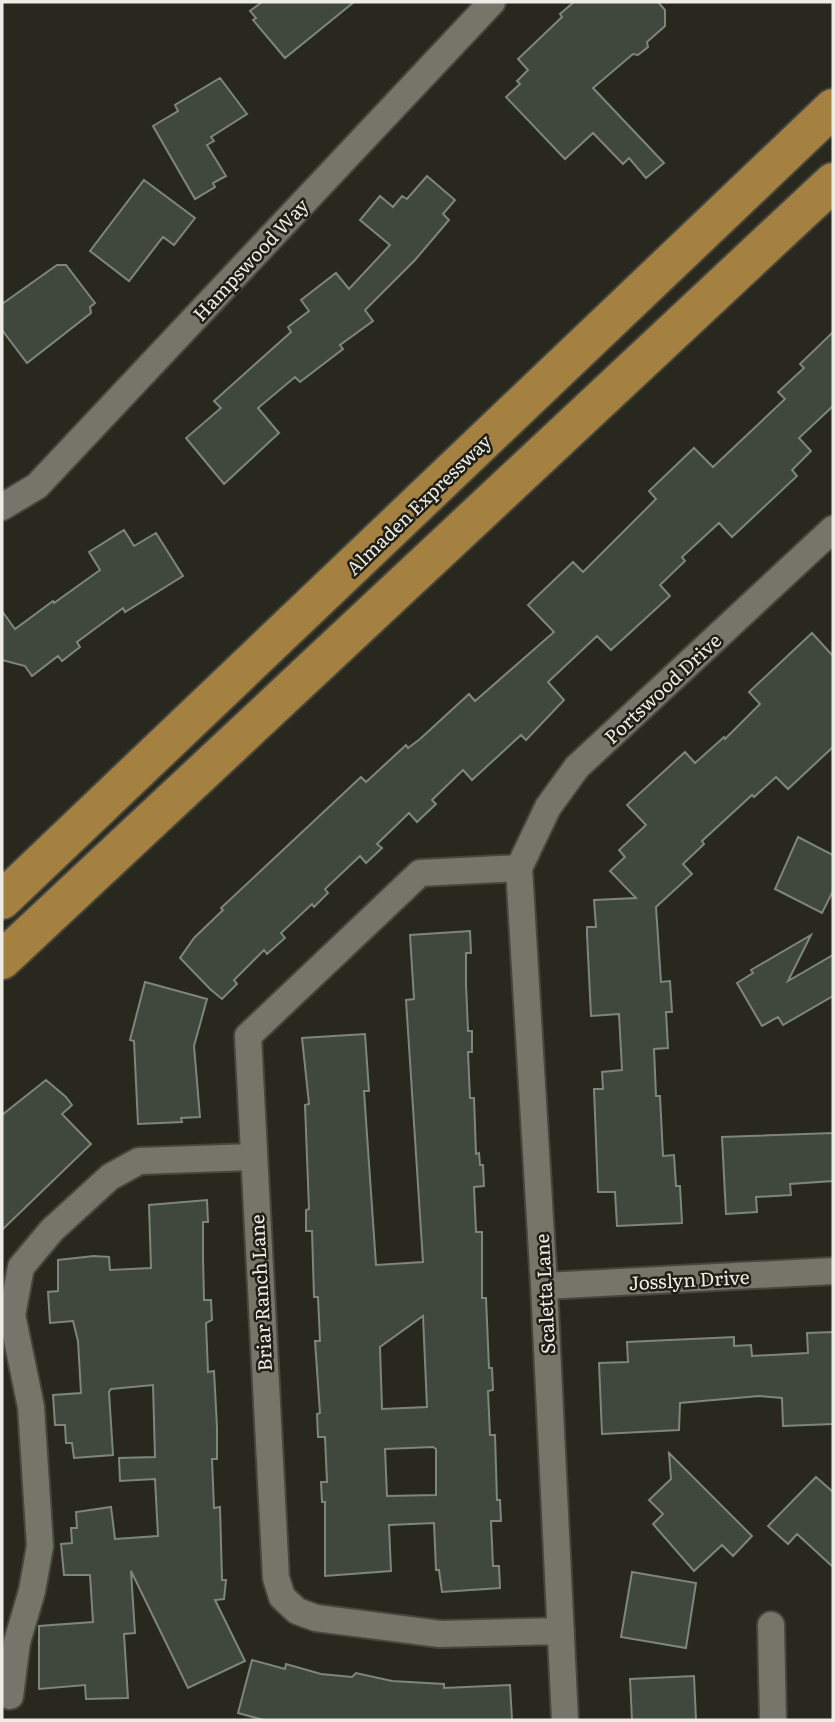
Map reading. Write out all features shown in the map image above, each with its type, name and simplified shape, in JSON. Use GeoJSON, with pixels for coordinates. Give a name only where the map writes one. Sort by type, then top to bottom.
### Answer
{"type":"FeatureCollection","features":[{"type":"Feature","properties":{"kind":"main road","name":"Almaden Expressway"},"geometry":{"type":"LineString","coordinates":[[2,900],[833,108]]}},
{"type":"Feature","properties":{"kind":"main road"},"geometry":{"type":"LineString","coordinates":[[2,960],[833,182]]}},
{"type":"Feature","properties":{"kind":"street","name":"Hampswood Way"},"geometry":{"type":"LineString","coordinates":[[2,507],[37,486],[492,2]]}},
{"type":"Feature","properties":{"kind":"street","name":"Portswood Drive"},"geometry":{"type":"LineString","coordinates":[[519,868],[548,807],[577,767],[833,529]]}},
{"type":"Feature","properties":{"kind":"street","name":"Briar Ranch Lane"},"geometry":{"type":"LineString","coordinates":[[519,868],[420,873],[248,1036],[252,1157],[276,1578],[282,1598],[297,1611],[316,1618],[440,1634],[561,1631]]}},
{"type":"Feature","properties":{"kind":"street","name":"Scaletta Lane"},"geometry":{"type":"LineString","coordinates":[[519,868],[544,1286],[565,1720]]}},
{"type":"Feature","properties":{"kind":"street"},"geometry":{"type":"LineString","coordinates":[[10,1696],[17,1642],[32,1591],[40,1546],[31,1407],[12,1315],[21,1267],[52,1230],[110,1177],[139,1161],[252,1157]]}},
{"type":"Feature","properties":{"kind":"street","name":"Josslyn Drive"},"geometry":{"type":"LineString","coordinates":[[544,1286],[833,1271]]}},
{"type":"Feature","properties":{"kind":"street"},"geometry":{"type":"LineString","coordinates":[[771,1625],[773,1720]]}},
{"type":"Feature","properties":{"kind":"building"},"geometry":{"type":"Polygon","coordinates":[[[262,2],[354,2],[285,58],[253,20],[256,18],[250,11],[262,2]]]}},
{"type":"Feature","properties":{"kind":"building"},"geometry":{"type":"Polygon","coordinates":[[[574,2],[658,2],[665,10],[665,26],[647,42],[648,47],[638,55],[633,54],[593,88],[664,163],[646,178],[629,158],[623,164],[593,133],[565,159],[506,97],[520,84],[517,81],[528,70],[518,59],[574,2]]]}},
{"type":"Feature","properties":{"kind":"building"},"geometry":{"type":"Polygon","coordinates":[[[220,78],[247,114],[211,137],[214,141],[207,145],[226,176],[213,183],[215,187],[195,199],[153,126],[178,111],[175,105],[220,78]]]}},
{"type":"Feature","properties":{"kind":"building"},"geometry":{"type":"Polygon","coordinates":[[[427,176],[455,200],[443,214],[449,220],[415,260],[365,310],[373,321],[340,345],[343,349],[300,382],[295,377],[258,408],[279,433],[224,484],[186,438],[221,408],[214,401],[291,332],[288,327],[309,311],[301,300],[336,273],[349,289],[390,245],[360,220],[380,196],[393,207],[402,196],[407,199],[427,176]]]}},
{"type":"Feature","properties":{"kind":"building"},"geometry":{"type":"Polygon","coordinates":[[[144,180],[195,218],[174,245],[163,237],[129,281],[90,251],[144,180]]]}},
{"type":"Feature","properties":{"kind":"building"},"geometry":{"type":"Polygon","coordinates":[[[57,265],[66,265],[95,303],[90,307],[91,313],[27,363],[2,330],[2,304],[57,265]]]}},
{"type":"Feature","properties":{"kind":"building"},"geometry":{"type":"Polygon","coordinates":[[[833,332],[833,406],[799,438],[811,451],[792,470],[797,476],[732,537],[719,523],[682,557],[685,561],[660,585],[670,596],[611,650],[597,636],[548,682],[564,700],[526,740],[521,735],[472,780],[463,770],[432,800],[436,804],[417,822],[409,813],[377,844],[382,848],[366,863],[360,856],[325,889],[328,893],[281,933],[285,938],[267,954],[264,950],[234,980],[237,984],[222,999],[210,989],[180,958],[194,938],[223,910],[221,908],[361,777],[366,782],[406,745],[408,748],[420,739],[469,694],[475,701],[554,632],[528,605],[573,562],[583,572],[656,499],[649,491],[694,448],[713,467],[785,399],[778,392],[804,368],[800,364],[833,332]]]}},
{"type":"Feature","properties":{"kind":"building"},"geometry":{"type":"Polygon","coordinates":[[[124,530],[134,546],[156,533],[183,576],[125,612],[123,608],[77,642],[80,647],[62,661],[58,656],[32,676],[25,666],[2,660],[2,611],[15,629],[100,570],[89,552],[124,530]]]}},
{"type":"Feature","properties":{"kind":"building"},"geometry":{"type":"Polygon","coordinates":[[[812,633],[833,656],[833,747],[788,789],[776,777],[754,797],[752,795],[702,841],[704,844],[683,864],[692,874],[656,907],[661,982],[670,981],[672,1012],[666,1012],[668,1048],[654,1049],[656,1096],[660,1096],[663,1156],[674,1155],[676,1186],[680,1186],[682,1223],[617,1226],[615,1192],[598,1192],[594,1089],[603,1089],[602,1072],[622,1070],[619,1014],[591,1016],[587,927],[596,927],[594,900],[636,898],[610,871],[625,857],[619,850],[646,825],[627,805],[685,752],[695,763],[724,737],[725,739],[760,704],[749,692],[812,633]]]}},
{"type":"Feature","properties":{"kind":"building"},"geometry":{"type":"Polygon","coordinates":[[[798,837],[833,855],[833,891],[822,913],[775,889],[798,837]]]}},
{"type":"Feature","properties":{"kind":"building"},"geometry":{"type":"Polygon","coordinates":[[[470,931],[471,953],[466,953],[466,984],[468,1031],[472,1031],[472,1052],[468,1052],[470,1098],[474,1098],[476,1154],[479,1153],[480,1165],[483,1165],[484,1186],[474,1187],[476,1232],[482,1232],[482,1298],[486,1298],[489,1368],[492,1368],[493,1390],[488,1391],[490,1435],[495,1435],[497,1500],[500,1500],[501,1521],[491,1521],[493,1566],[499,1566],[500,1588],[442,1592],[439,1570],[436,1570],[434,1523],[389,1525],[391,1571],[325,1576],[325,1502],[322,1502],[321,1482],[327,1482],[325,1437],[318,1437],[317,1414],[320,1413],[315,1341],[320,1341],[318,1297],[314,1297],[312,1231],[306,1231],[306,1210],[309,1209],[305,1105],[309,1104],[302,1038],[365,1034],[369,1091],[364,1091],[376,1265],[423,1262],[406,1000],[414,999],[410,935],[470,931]],[[423,1316],[380,1347],[382,1409],[427,1407],[423,1316]],[[385,1449],[387,1496],[436,1495],[436,1449],[385,1449]]]}},
{"type":"Feature","properties":{"kind":"building"},"geometry":{"type":"Polygon","coordinates":[[[811,935],[788,981],[833,955],[833,996],[783,1025],[778,1017],[762,1026],[737,983],[753,973],[751,970],[811,935]]]}},
{"type":"Feature","properties":{"kind":"building"},"geometry":{"type":"Polygon","coordinates":[[[145,982],[207,999],[194,1046],[200,1117],[181,1118],[182,1122],[138,1124],[134,1041],[130,1040],[145,982]]]}},
{"type":"Feature","properties":{"kind":"building"},"geometry":{"type":"Polygon","coordinates":[[[46,1080],[72,1105],[62,1114],[91,1144],[2,1230],[2,1115],[46,1080]]]}},
{"type":"Feature","properties":{"kind":"building"},"geometry":{"type":"Polygon","coordinates":[[[833,1133],[833,1181],[790,1184],[791,1195],[756,1197],[757,1212],[726,1214],[722,1137],[833,1133]]]}},
{"type":"Feature","properties":{"kind":"building"},"geometry":{"type":"Polygon","coordinates":[[[207,1200],[208,1222],[203,1222],[203,1257],[204,1300],[211,1300],[212,1320],[206,1323],[208,1372],[214,1371],[217,1427],[217,1459],[212,1459],[214,1508],[220,1507],[222,1580],[226,1580],[224,1599],[215,1600],[245,1661],[188,1688],[131,1571],[135,1633],[124,1634],[128,1698],[86,1699],[85,1685],[39,1689],[39,1626],[93,1622],[90,1575],[64,1575],[61,1544],[72,1543],[71,1528],[77,1528],[76,1512],[111,1507],[115,1539],[158,1536],[155,1479],[120,1481],[119,1458],[155,1457],[153,1385],[111,1389],[109,1392],[113,1455],[74,1458],[72,1443],[66,1443],[65,1425],[55,1425],[53,1395],[81,1393],[78,1341],[73,1321],[50,1323],[48,1292],[58,1291],[58,1260],[109,1257],[110,1270],[151,1268],[149,1205],[207,1200]]]}},
{"type":"Feature","properties":{"kind":"building"},"geometry":{"type":"Polygon","coordinates":[[[833,1332],[833,1424],[783,1426],[782,1398],[759,1396],[680,1403],[679,1430],[602,1434],[599,1363],[628,1362],[627,1342],[734,1337],[734,1346],[751,1345],[752,1356],[808,1353],[807,1333],[833,1332]]]}},
{"type":"Feature","properties":{"kind":"building"},"geometry":{"type":"Polygon","coordinates":[[[669,1453],[752,1536],[733,1556],[722,1545],[694,1571],[653,1524],[663,1514],[649,1500],[671,1479],[669,1453]]]}},
{"type":"Feature","properties":{"kind":"building"},"geometry":{"type":"Polygon","coordinates":[[[816,1477],[833,1492],[833,1567],[797,1534],[788,1544],[768,1526],[816,1477]]]}},
{"type":"Feature","properties":{"kind":"building"},"geometry":{"type":"Polygon","coordinates":[[[632,1572],[696,1583],[686,1648],[621,1637],[632,1572]]]}},
{"type":"Feature","properties":{"kind":"building"},"geometry":{"type":"Polygon","coordinates":[[[252,1660],[285,1669],[286,1664],[321,1674],[352,1677],[356,1673],[392,1681],[444,1684],[444,1688],[510,1685],[512,1720],[264,1720],[238,1713],[252,1660]]]}},
{"type":"Feature","properties":{"kind":"building"},"geometry":{"type":"Polygon","coordinates":[[[694,1676],[696,1720],[632,1720],[630,1679],[694,1676]]]}}]}
